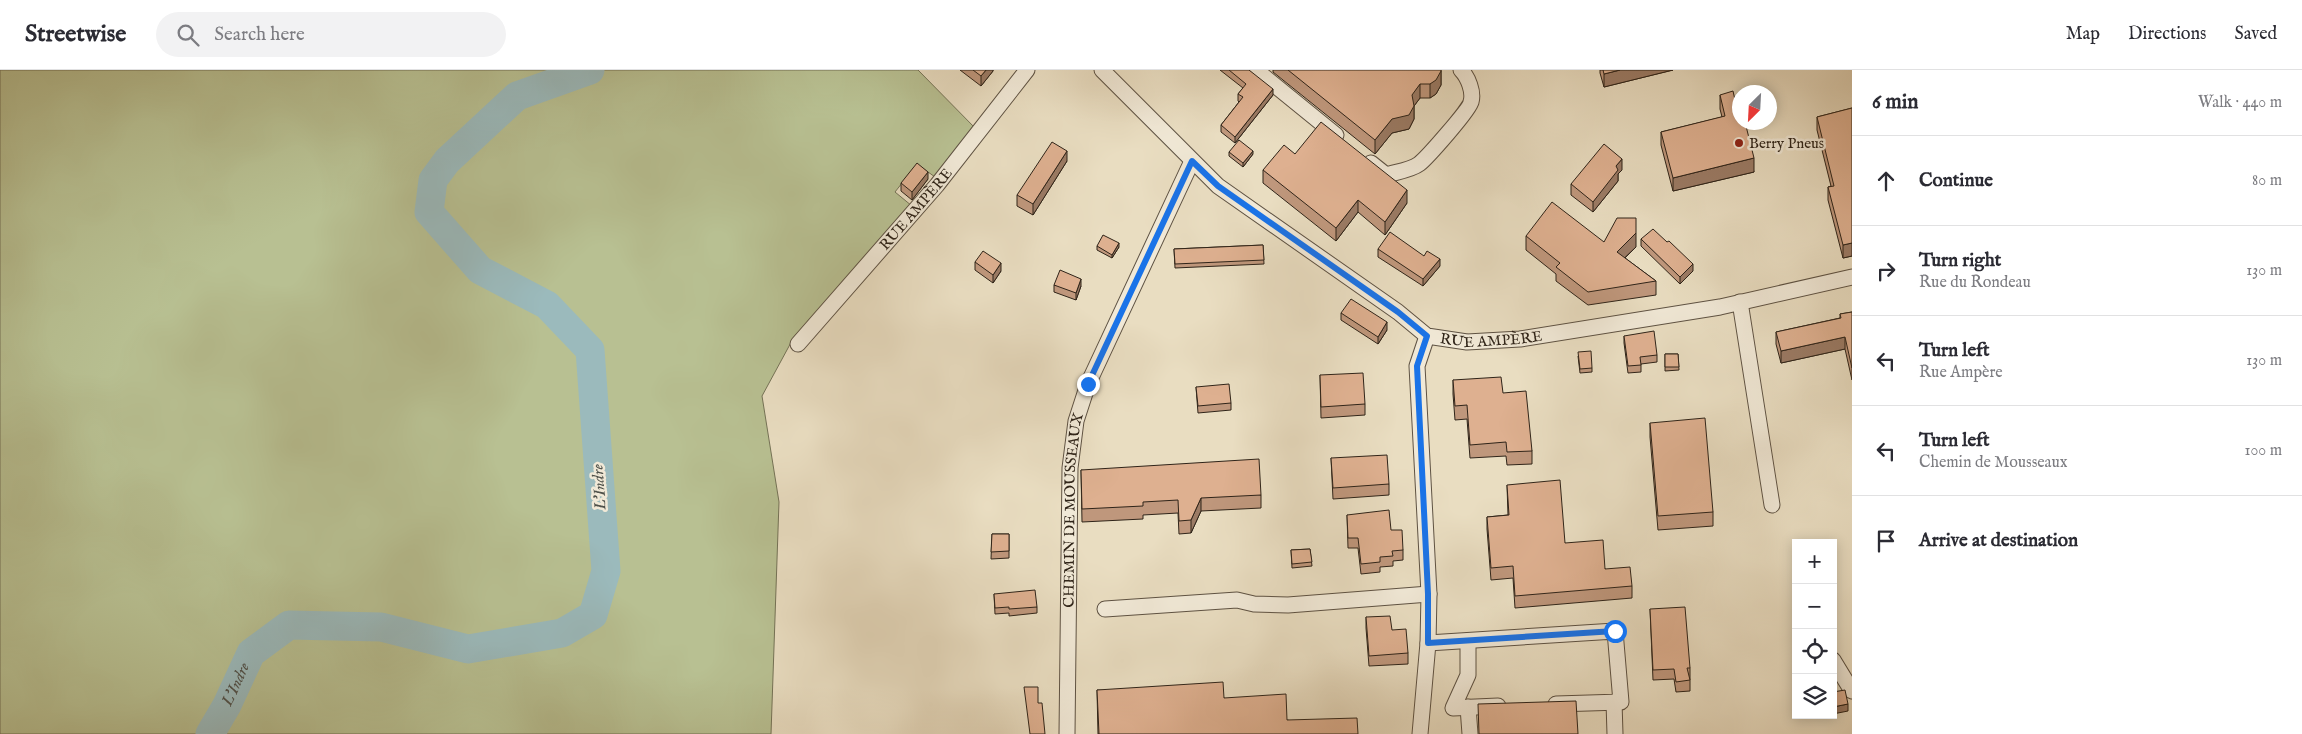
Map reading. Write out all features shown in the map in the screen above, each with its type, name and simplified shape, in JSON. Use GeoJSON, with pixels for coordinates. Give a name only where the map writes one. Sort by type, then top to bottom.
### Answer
{"type":"FeatureCollection","features":[{"type":"Feature","properties":{"kind":"street","name":"RUE AMPÈRE"},"geometry":{"type":"LineString","coordinates":[[798,344],[937,185],[1027,70]]}},
{"type":"Feature","properties":{"kind":"street","name":"RUE AMPÈRE"},"geometry":{"type":"LineString","coordinates":[[1102,70],[1218,186],[1398,312],[1427,336],[1467,342],[1520,339],[1740,302],[1852,277]]}},
{"type":"Feature","properties":{"kind":"street"},"geometry":{"type":"LineString","coordinates":[[1256,70],[1348,144]]}},
{"type":"Feature","properties":{"kind":"street"},"geometry":{"type":"LineString","coordinates":[[1363,157],[1386,175],[1418,165],[1472,103],[1466,74],[1461,70]]}},
{"type":"Feature","properties":{"kind":"street","name":"CHEMIN DE MOUSSEAUX"},"geometry":{"type":"LineString","coordinates":[[1068,734],[1070,468],[1076,421],[1088,384],[1192,161]]}},
{"type":"Feature","properties":{"kind":"street"},"geometry":{"type":"LineString","coordinates":[[1740,302],[1772,505]]}},
{"type":"Feature","properties":{"kind":"street"},"geometry":{"type":"LineString","coordinates":[[1420,734],[1428,643],[1428,594],[1417,366],[1427,336]]}},
{"type":"Feature","properties":{"kind":"street"},"geometry":{"type":"LineString","coordinates":[[1105,609],[1237,600],[1254,604],[1288,605],[1428,594]]}},
{"type":"Feature","properties":{"kind":"street"},"geometry":{"type":"LineString","coordinates":[[1428,643],[1615,631],[1621,702],[1546,704]]}},
{"type":"Feature","properties":{"kind":"street"},"geometry":{"type":"LineString","coordinates":[[1468,641],[1468,675],[1453,708],[1516,705]]}},
{"type":"Feature","properties":{"kind":"street"},"geometry":{"type":"LineString","coordinates":[[1837,667],[1852,691]]}},
{"type":"Feature","properties":{"kind":"street"},"geometry":{"type":"LineString","coordinates":[[1614,702],[1615,734]]}},
{"type":"Feature","properties":{"kind":"street"},"geometry":{"type":"LineString","coordinates":[[1468,707],[1470,734]]}},
{"type":"Feature","properties":{"kind":"green space"},"geometry":{"type":"Polygon","coordinates":[[[0,70],[918,70],[976,129],[935,177],[917,164],[895,192],[912,206],[794,337],[762,396],[779,502],[771,734],[0,734],[0,70]]]}},
{"type":"Feature","properties":{"kind":"building"},"geometry":{"type":"Polygon","coordinates":[[[973,70],[986,70],[981,76],[973,70]]]}},
{"type":"Feature","properties":{"kind":"building"},"geometry":{"type":"Polygon","coordinates":[[[1229,70],[1249,70],[1273,89],[1235,137],[1221,125],[1243,97],[1238,94],[1246,84],[1229,70]]]}},
{"type":"Feature","properties":{"kind":"building"},"geometry":{"type":"Polygon","coordinates":[[[1288,70],[1441,71],[1436,80],[1430,84],[1420,84],[1412,95],[1414,106],[1409,115],[1392,119],[1375,140],[1288,70]]]}},
{"type":"Feature","properties":{"kind":"building"},"geometry":{"type":"Polygon","coordinates":[[[1603,70],[1620,70],[1604,74],[1603,70]]]}},
{"type":"Feature","properties":{"kind":"building"},"geometry":{"type":"Polygon","coordinates":[[[1732,91],[1732,130],[1747,130],[1754,158],[1673,178],[1661,132],[1725,116],[1720,95],[1732,91]]]}},
{"type":"Feature","properties":{"kind":"building"},"geometry":{"type":"Polygon","coordinates":[[[1852,108],[1852,243],[1843,245],[1828,187],[1834,186],[1817,117],[1852,108]]]}},
{"type":"Feature","properties":{"kind":"building"},"geometry":{"type":"Polygon","coordinates":[[[1321,122],[1407,190],[1385,222],[1358,200],[1336,228],[1263,170],[1284,145],[1295,154],[1321,122]]]}},
{"type":"Feature","properties":{"kind":"building"},"geometry":{"type":"Polygon","coordinates":[[[1239,140],[1253,151],[1243,163],[1229,152],[1239,140]]]}},
{"type":"Feature","properties":{"kind":"building"},"geometry":{"type":"Polygon","coordinates":[[[1052,142],[1067,151],[1033,204],[1017,195],[1052,142]]]}},
{"type":"Feature","properties":{"kind":"building"},"geometry":{"type":"Polygon","coordinates":[[[1604,144],[1622,159],[1616,166],[1618,170],[1593,202],[1571,184],[1604,144]]]}},
{"type":"Feature","properties":{"kind":"building"},"geometry":{"type":"Polygon","coordinates":[[[917,163],[928,172],[912,192],[901,183],[917,163]]]}},
{"type":"Feature","properties":{"kind":"building"},"geometry":{"type":"Polygon","coordinates":[[[1552,202],[1604,242],[1617,218],[1636,218],[1636,233],[1617,252],[1656,281],[1588,292],[1556,267],[1560,263],[1526,236],[1552,202]]]}},
{"type":"Feature","properties":{"kind":"building"},"geometry":{"type":"Polygon","coordinates":[[[1653,229],[1667,242],[1669,241],[1693,264],[1680,277],[1641,239],[1653,229]]]}},
{"type":"Feature","properties":{"kind":"building"},"geometry":{"type":"Polygon","coordinates":[[[1390,232],[1424,256],[1427,251],[1440,259],[1423,279],[1378,249],[1390,232]]]}},
{"type":"Feature","properties":{"kind":"building"},"geometry":{"type":"Polygon","coordinates":[[[1103,235],[1119,243],[1112,255],[1097,246],[1103,235]]]}},
{"type":"Feature","properties":{"kind":"building"},"geometry":{"type":"Polygon","coordinates":[[[1263,245],[1264,260],[1175,264],[1174,249],[1263,245]]]}},
{"type":"Feature","properties":{"kind":"building"},"geometry":{"type":"Polygon","coordinates":[[[983,251],[1001,263],[993,275],[975,262],[983,251]]]}},
{"type":"Feature","properties":{"kind":"building"},"geometry":{"type":"Polygon","coordinates":[[[1060,270],[1081,279],[1076,293],[1054,285],[1060,270]]]}},
{"type":"Feature","properties":{"kind":"building"},"geometry":{"type":"Polygon","coordinates":[[[1351,299],[1387,322],[1378,337],[1341,313],[1351,299]]]}},
{"type":"Feature","properties":{"kind":"building"},"geometry":{"type":"Polygon","coordinates":[[[1852,312],[1852,368],[1845,337],[1781,351],[1776,332],[1841,318],[1840,314],[1852,312]]]}},
{"type":"Feature","properties":{"kind":"building"},"geometry":{"type":"Polygon","coordinates":[[[1654,331],[1657,355],[1640,357],[1641,365],[1628,366],[1624,336],[1654,331]]]}},
{"type":"Feature","properties":{"kind":"building"},"geometry":{"type":"Polygon","coordinates":[[[1591,351],[1592,368],[1580,369],[1578,352],[1591,351]]]}},
{"type":"Feature","properties":{"kind":"building"},"geometry":{"type":"Polygon","coordinates":[[[1665,354],[1678,354],[1679,367],[1665,367],[1665,354]]]}},
{"type":"Feature","properties":{"kind":"building"},"geometry":{"type":"Polygon","coordinates":[[[1363,373],[1365,404],[1321,407],[1320,375],[1363,373]]]}},
{"type":"Feature","properties":{"kind":"building"},"geometry":{"type":"Polygon","coordinates":[[[1501,377],[1503,393],[1526,391],[1532,451],[1507,452],[1506,442],[1470,445],[1467,405],[1455,406],[1453,380],[1501,377]]]}},
{"type":"Feature","properties":{"kind":"building"},"geometry":{"type":"Polygon","coordinates":[[[1229,384],[1231,403],[1198,406],[1196,387],[1229,384]]]}},
{"type":"Feature","properties":{"kind":"building"},"geometry":{"type":"Polygon","coordinates":[[[1705,418],[1713,512],[1658,516],[1650,423],[1705,418]]]}},
{"type":"Feature","properties":{"kind":"building"},"geometry":{"type":"Polygon","coordinates":[[[1387,455],[1389,484],[1333,488],[1331,458],[1387,455]]]}},
{"type":"Feature","properties":{"kind":"building"},"geometry":{"type":"Polygon","coordinates":[[[1259,459],[1261,495],[1201,498],[1191,520],[1179,521],[1178,500],[1143,502],[1143,506],[1082,509],[1081,470],[1259,459]]]}},
{"type":"Feature","properties":{"kind":"building"},"geometry":{"type":"Polygon","coordinates":[[[1560,480],[1565,543],[1603,540],[1605,569],[1630,567],[1632,586],[1515,596],[1513,566],[1491,568],[1487,517],[1509,515],[1507,485],[1560,480]]]}},
{"type":"Feature","properties":{"kind":"building"},"geometry":{"type":"Polygon","coordinates":[[[1389,510],[1391,530],[1402,530],[1403,550],[1392,551],[1393,556],[1380,557],[1380,562],[1361,564],[1358,538],[1348,538],[1347,515],[1389,510]]]}},
{"type":"Feature","properties":{"kind":"building"},"geometry":{"type":"Polygon","coordinates":[[[992,534],[1009,534],[1009,551],[991,552],[992,534]]]}},
{"type":"Feature","properties":{"kind":"building"},"geometry":{"type":"Polygon","coordinates":[[[1310,549],[1312,562],[1292,564],[1291,550],[1310,549]]]}},
{"type":"Feature","properties":{"kind":"building"},"geometry":{"type":"Polygon","coordinates":[[[1035,590],[1037,607],[995,608],[994,594],[1035,590]]]}},
{"type":"Feature","properties":{"kind":"building"},"geometry":{"type":"Polygon","coordinates":[[[1685,607],[1690,668],[1687,668],[1690,680],[1676,682],[1674,669],[1653,670],[1650,609],[1685,607]]]}},
{"type":"Feature","properties":{"kind":"building"},"geometry":{"type":"Polygon","coordinates":[[[1390,616],[1392,630],[1406,629],[1408,653],[1369,656],[1366,617],[1390,616]]]}},
{"type":"Feature","properties":{"kind":"building"},"geometry":{"type":"Polygon","coordinates":[[[1223,682],[1224,698],[1286,694],[1287,720],[1357,718],[1358,734],[1099,734],[1097,690],[1223,682]]]}},
{"type":"Feature","properties":{"kind":"building"},"geometry":{"type":"Polygon","coordinates":[[[1024,687],[1038,687],[1038,703],[1042,703],[1045,734],[1030,734],[1024,687]]]}},
{"type":"Feature","properties":{"kind":"building"},"geometry":{"type":"Polygon","coordinates":[[[1845,690],[1848,704],[1837,706],[1837,691],[1845,690]]]}},
{"type":"Feature","properties":{"kind":"building"},"geometry":{"type":"Polygon","coordinates":[[[1576,701],[1578,734],[1479,734],[1478,704],[1576,701]]]}},
{"type":"Feature","properties":{"kind":"waterway","name":"L'Indre"},"geometry":{"type":"LineString","coordinates":[[210,734],[227,705],[251,653],[289,625],[381,627],[468,649],[562,633],[593,615],[606,571],[590,350],[547,305],[480,270],[429,212],[433,180],[447,161],[517,96],[590,70]]}},
{"type":"Feature","properties":{"kind":"place","name":"Berry Pneus"},"geometry":{"type":"Point","coordinates":[1739,143]}},
{"type":"Feature","properties":{"kind":"route"},"geometry":{"type":"LineString","coordinates":[[1088,384],[1192,161],[1218,186],[1398,312],[1427,336],[1417,366],[1428,594],[1428,643],[1615,631]]}}]}
